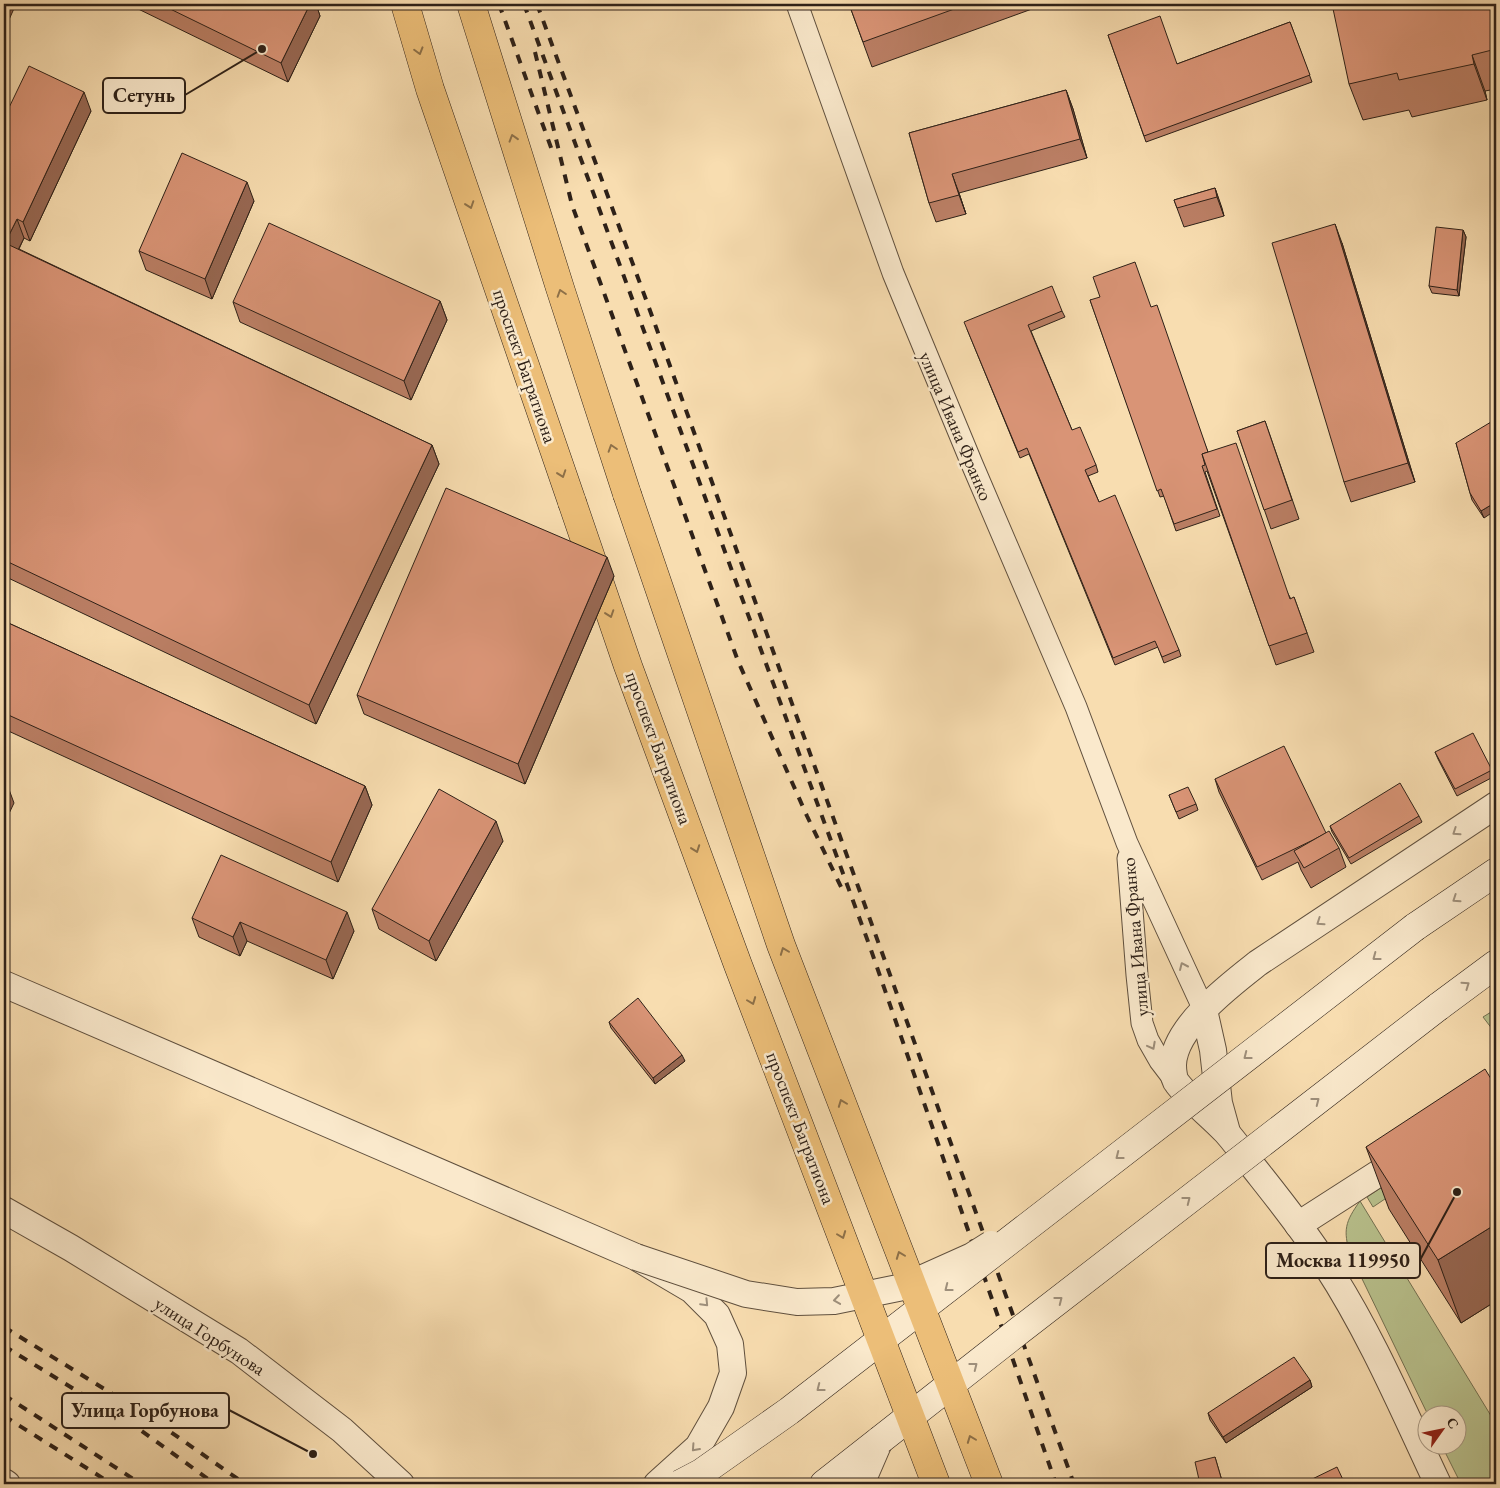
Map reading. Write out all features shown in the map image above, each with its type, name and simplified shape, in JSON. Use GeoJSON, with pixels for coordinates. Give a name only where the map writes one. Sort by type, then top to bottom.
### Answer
{"type":"FeatureCollection","features":[{"type":"Feature","properties":{"kind":"main road","name":"проспект Багратиона"},"geometry":{"type":"LineString","coordinates":[[406,4],[430,89],[628,666],[738,965],[936,1484]]}},
{"type":"Feature","properties":{"kind":"main road"},"geometry":{"type":"LineString","coordinates":[[471,4],[624,484],[781,945],[989,1484]]}},
{"type":"Feature","properties":{"kind":"main road"},"geometry":{"type":"LineString","coordinates":[[680,1484],[701,1473],[790,1411],[1415,927],[1496,872]]}},
{"type":"Feature","properties":{"kind":"main road"},"geometry":{"type":"LineString","coordinates":[[824,1484],[1020,1330],[1496,964]]}},
{"type":"Feature","properties":{"kind":"street","name":"улица Ивана Франко"},"geometry":{"type":"LineString","coordinates":[[797,4],[893,274],[1076,707],[1127,843],[1204,1010],[1213,1050],[1219,1103],[1227,1133]]}},
{"type":"Feature","properties":{"kind":"street"},"geometry":{"type":"LineString","coordinates":[[1176,1082],[1173,1065],[1176,1047],[1186,1031],[1224,990],[1258,963],[1496,805]]}},
{"type":"Feature","properties":{"kind":"street","name":"улица Ивана Франко"},"geometry":{"type":"LineString","coordinates":[[1127,843],[1136,975],[1142,1023],[1148,1040],[1160,1061],[1176,1082],[1227,1133],[1298,1225],[1326,1265],[1382,1366],[1438,1484]]}},
{"type":"Feature","properties":{"kind":"street"},"geometry":{"type":"LineString","coordinates":[[4,984],[636,1257],[746,1294],[797,1302],[834,1301],[903,1287],[972,1256],[1056,1205]]}},
{"type":"Feature","properties":{"kind":"street"},"geometry":{"type":"LineString","coordinates":[[1298,1225],[1425,1144]]}},
{"type":"Feature","properties":{"kind":"street","name":"улица Горбунова"},"geometry":{"type":"LineString","coordinates":[[4,1210],[71,1248],[238,1351],[342,1430],[401,1484]]}},
{"type":"Feature","properties":{"kind":"street"},"geometry":{"type":"LineString","coordinates":[[636,1257],[692,1290],[716,1315],[730,1344],[733,1373],[721,1407],[698,1447],[657,1484]]}},
{"type":"Feature","properties":{"kind":"street"},"geometry":{"type":"LineString","coordinates":[[861,1484],[880,1440]]}},
{"type":"Feature","properties":{"kind":"street"},"geometry":{"type":"LineString","coordinates":[[4,1482],[8,1484]]}},
{"type":"Feature","properties":{"kind":"green space"},"geometry":{"type":"Polygon","coordinates":[[[1496,1009],[1496,1034],[1483,1017],[1496,1009]]]}},
{"type":"Feature","properties":{"kind":"green space"},"geometry":{"type":"Polygon","coordinates":[[[1425,1159],[1431,1168],[1373,1207],[1367,1197],[1425,1159]]]}},
{"type":"Feature","properties":{"kind":"green space"},"geometry":{"type":"Polygon","coordinates":[[[1360,1201],[1496,1424],[1496,1484],[1461,1484],[1447,1456],[1468,1456],[1468,1406],[1424,1406],[1350,1254],[1346,1232],[1351,1215],[1360,1201]]]}},
{"type":"Feature","properties":{"kind":"building"},"geometry":{"type":"Polygon","coordinates":[[[160,4],[310,4],[281,63],[160,4]]]}},
{"type":"Feature","properties":{"kind":"building"},"geometry":{"type":"Polygon","coordinates":[[[849,4],[968,4],[863,42],[849,4]]]}},
{"type":"Feature","properties":{"kind":"building"},"geometry":{"type":"Polygon","coordinates":[[[1332,4],[1496,4],[1496,49],[1472,55],[1474,64],[1399,80],[1397,73],[1349,84],[1332,4]]]}},
{"type":"Feature","properties":{"kind":"building"},"geometry":{"type":"Polygon","coordinates":[[[1160,16],[1177,64],[1290,22],[1310,75],[1144,136],[1108,35],[1160,16]]]}},
{"type":"Feature","properties":{"kind":"building"},"geometry":{"type":"Polygon","coordinates":[[[29,66],[84,92],[23,222],[17,219],[5,243],[432,445],[309,705],[4,560],[4,118],[29,66]]]}},
{"type":"Feature","properties":{"kind":"building"},"geometry":{"type":"Polygon","coordinates":[[[1066,90],[1080,139],[952,174],[959,195],[929,203],[909,133],[1066,90]]]}},
{"type":"Feature","properties":{"kind":"building"},"geometry":{"type":"Polygon","coordinates":[[[182,153],[247,182],[205,279],[139,251],[182,153]]]}},
{"type":"Feature","properties":{"kind":"building"},"geometry":{"type":"Polygon","coordinates":[[[1215,188],[1217,197],[1177,208],[1174,200],[1215,188]]]}},
{"type":"Feature","properties":{"kind":"building"},"geometry":{"type":"Polygon","coordinates":[[[269,223],[440,301],[404,381],[233,302],[269,223]]]}},
{"type":"Feature","properties":{"kind":"building"},"geometry":{"type":"Polygon","coordinates":[[[1335,224],[1408,463],[1344,482],[1272,243],[1335,224]]]}},
{"type":"Feature","properties":{"kind":"building"},"geometry":{"type":"Polygon","coordinates":[[[1436,227],[1463,230],[1457,290],[1429,286],[1436,227]]]}},
{"type":"Feature","properties":{"kind":"building"},"geometry":{"type":"Polygon","coordinates":[[[1135,262],[1151,307],[1157,305],[1208,452],[1202,454],[1205,465],[1202,466],[1217,509],[1174,524],[1161,489],[1157,491],[1090,300],[1100,297],[1093,277],[1135,262]]]}},
{"type":"Feature","properties":{"kind":"building"},"geometry":{"type":"Polygon","coordinates":[[[1052,286],[1062,311],[1028,325],[1072,430],[1080,427],[1096,465],[1085,470],[1099,502],[1115,495],[1179,650],[1162,657],[1155,641],[1113,658],[1027,448],[1018,452],[964,322],[1052,286]]]}},
{"type":"Feature","properties":{"kind":"building"},"geometry":{"type":"Polygon","coordinates":[[[1496,419],[1496,502],[1481,511],[1470,493],[1456,443],[1496,419]]]}},
{"type":"Feature","properties":{"kind":"building"},"geometry":{"type":"Polygon","coordinates":[[[1265,421],[1292,500],[1264,510],[1237,431],[1265,421]]]}},
{"type":"Feature","properties":{"kind":"building"},"geometry":{"type":"Polygon","coordinates":[[[1236,443],[1290,599],[1294,597],[1307,633],[1269,646],[1202,454],[1236,443]]]}},
{"type":"Feature","properties":{"kind":"building"},"geometry":{"type":"Polygon","coordinates":[[[446,488],[607,557],[518,764],[357,695],[446,488]]]}},
{"type":"Feature","properties":{"kind":"building"},"geometry":{"type":"Polygon","coordinates":[[[4,621],[365,786],[331,862],[4,713],[4,621]]]}},
{"type":"Feature","properties":{"kind":"building"},"geometry":{"type":"Polygon","coordinates":[[[1473,733],[1492,770],[1455,789],[1435,752],[1473,733]]]}},
{"type":"Feature","properties":{"kind":"building"},"geometry":{"type":"Polygon","coordinates":[[[1284,746],[1326,833],[1257,867],[1215,779],[1284,746]]]}},
{"type":"Feature","properties":{"kind":"building"},"geometry":{"type":"Polygon","coordinates":[[[1400,783],[1419,816],[1349,858],[1330,826],[1400,783]]]}},
{"type":"Feature","properties":{"kind":"building"},"geometry":{"type":"Polygon","coordinates":[[[1188,787],[1196,804],[1176,812],[1169,795],[1188,787]]]}},
{"type":"Feature","properties":{"kind":"building"},"geometry":{"type":"Polygon","coordinates":[[[439,789],[496,821],[429,941],[372,909],[439,789]]]}},
{"type":"Feature","properties":{"kind":"building"},"geometry":{"type":"Polygon","coordinates":[[[1329,831],[1339,848],[1304,868],[1294,851],[1329,831]]]}},
{"type":"Feature","properties":{"kind":"building"},"geometry":{"type":"Polygon","coordinates":[[[221,855],[347,912],[326,960],[240,922],[233,937],[192,918],[221,855]]]}},
{"type":"Feature","properties":{"kind":"building"},"geometry":{"type":"Polygon","coordinates":[[[638,998],[682,1055],[653,1078],[609,1022],[638,998]]]}},
{"type":"Feature","properties":{"kind":"building"},"geometry":{"type":"Polygon","coordinates":[[[1485,1069],[1496,1087],[1496,1224],[1438,1260],[1366,1147],[1485,1069]]]}},
{"type":"Feature","properties":{"kind":"building"},"geometry":{"type":"Polygon","coordinates":[[[1294,1357],[1310,1380],[1223,1437],[1208,1413],[1294,1357]]]}},
{"type":"Feature","properties":{"kind":"building"},"geometry":{"type":"Polygon","coordinates":[[[1215,1457],[1222,1481],[1200,1484],[1195,1462],[1215,1457]]]}},
{"type":"Feature","properties":{"kind":"building"},"geometry":{"type":"Polygon","coordinates":[[[1337,1467],[1345,1484],[1302,1484],[1337,1467]]]}},
{"type":"Feature","properties":{"kind":"railway"},"geometry":{"type":"LineString","coordinates":[[499,4],[553,153]]}},
{"type":"Feature","properties":{"kind":"railway"},"geometry":{"type":"LineString","coordinates":[[524,4],[870,947],[1056,1484]]}},
{"type":"Feature","properties":{"kind":"railway"},"geometry":{"type":"LineString","coordinates":[[537,4],[648,305],[1074,1484]]}},
{"type":"Feature","properties":{"kind":"railway"},"geometry":{"type":"LineString","coordinates":[[535,52],[572,205],[738,661],[807,816],[842,889]]}},
{"type":"Feature","properties":{"kind":"railway"},"geometry":{"type":"LineString","coordinates":[[4,1327],[145,1414],[245,1484]]}},
{"type":"Feature","properties":{"kind":"railway"},"geometry":{"type":"LineString","coordinates":[[4,1346],[139,1429],[215,1484]]}},
{"type":"Feature","properties":{"kind":"railway"},"geometry":{"type":"LineString","coordinates":[[4,1395],[141,1484]]}},
{"type":"Feature","properties":{"kind":"railway"},"geometry":{"type":"LineString","coordinates":[[4,1416],[112,1484]]}},
{"type":"Feature","properties":{"kind":"place","name":"Сетунь"},"geometry":{"type":"Point","coordinates":[262,49]}},
{"type":"Feature","properties":{"kind":"place","name":"Москва 119950"},"geometry":{"type":"Point","coordinates":[1457,1192]}},
{"type":"Feature","properties":{"kind":"place","name":"Улица Горбунова"},"geometry":{"type":"Point","coordinates":[313,1454]}}]}
